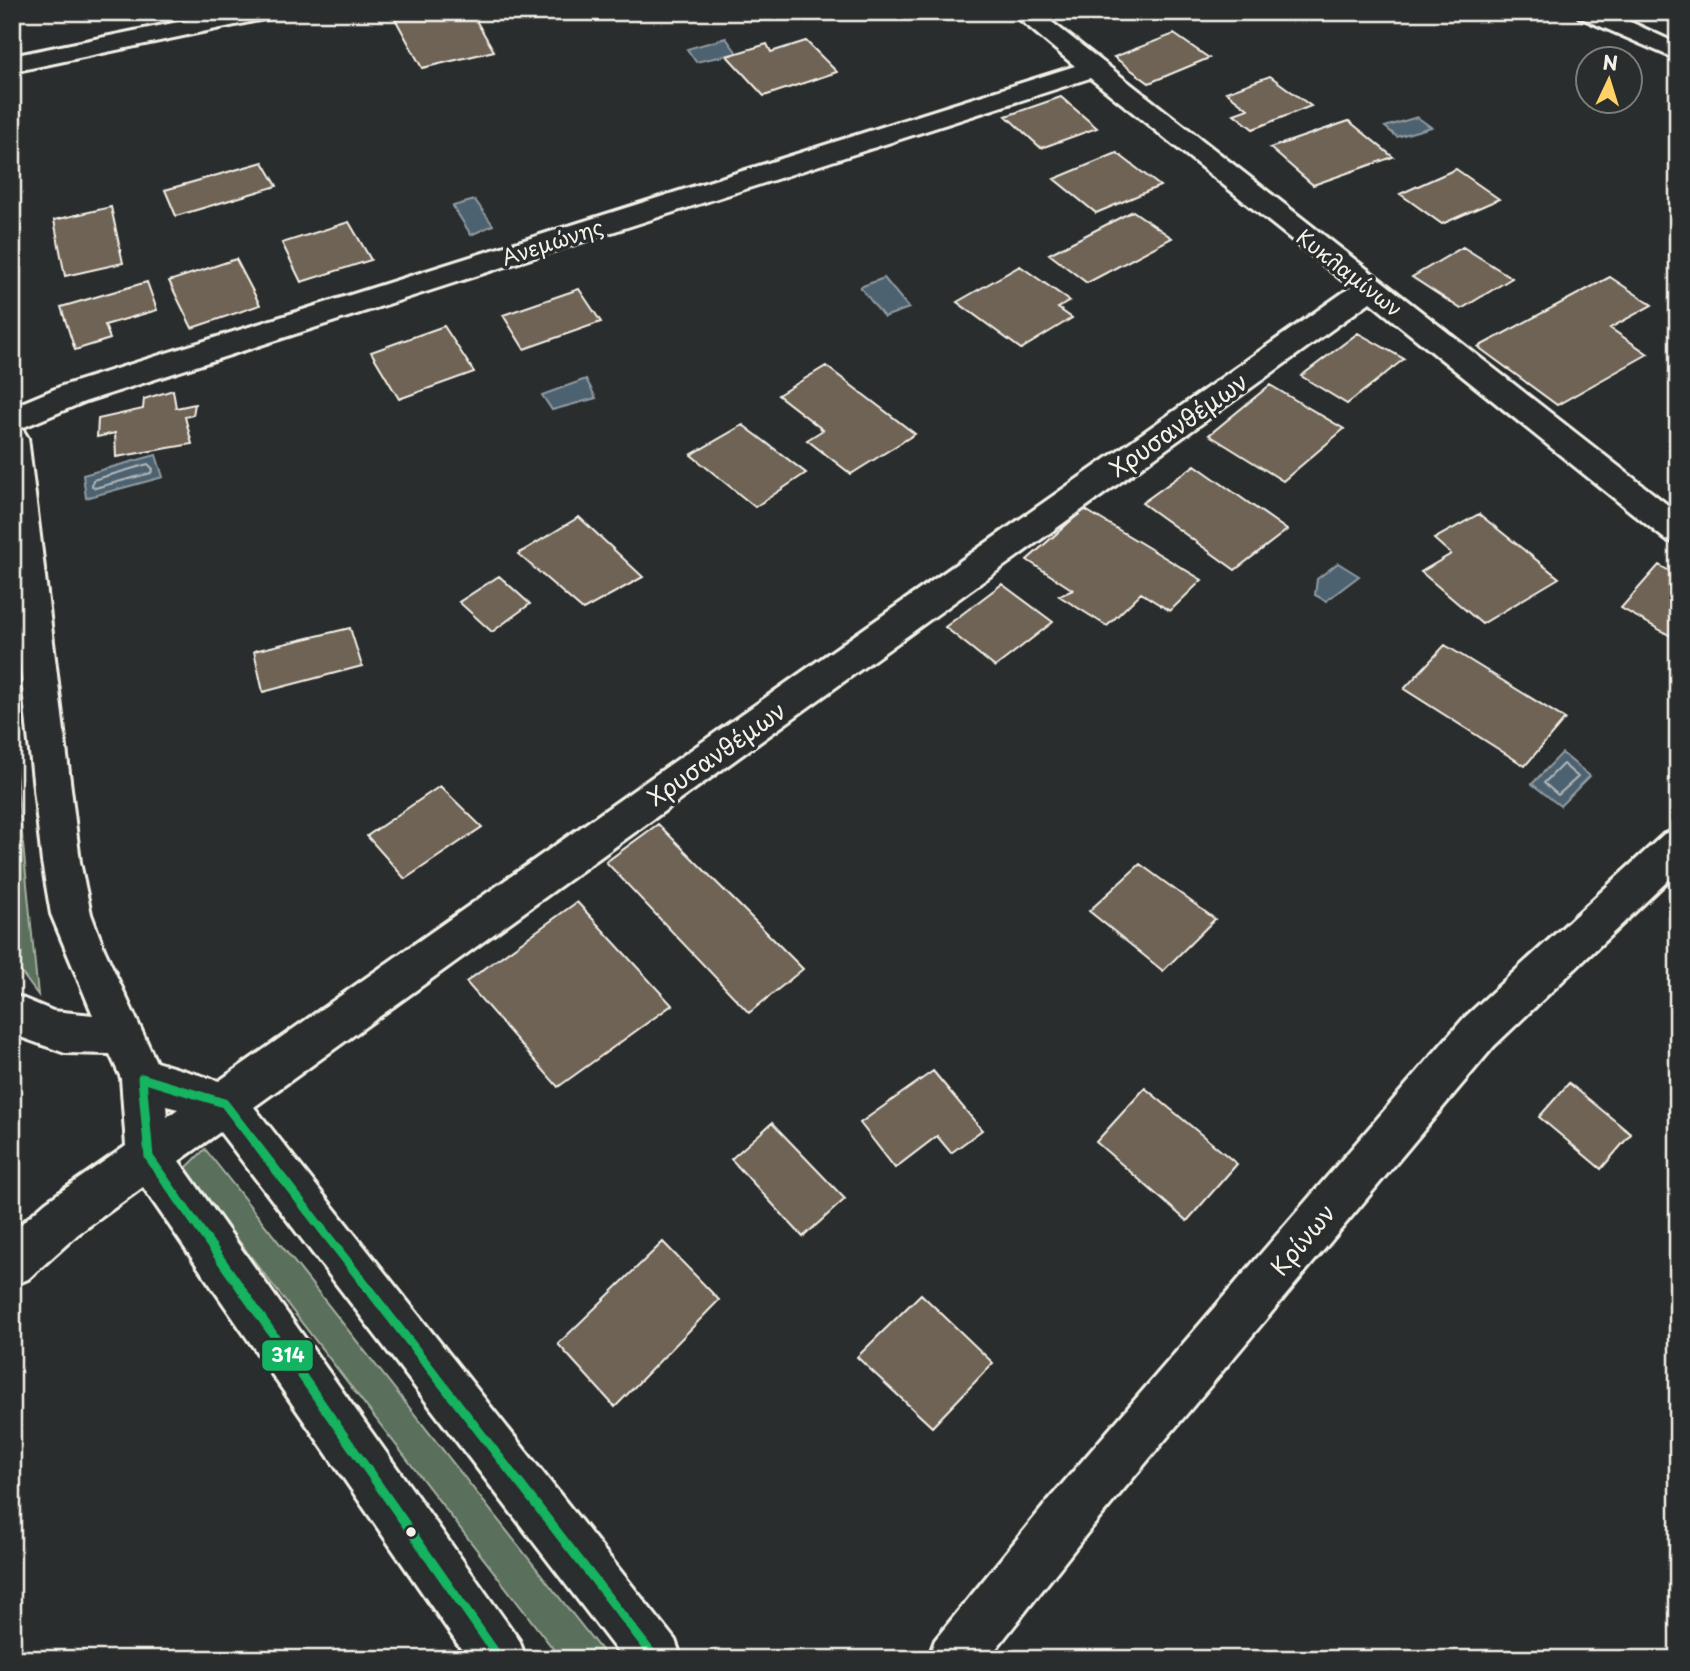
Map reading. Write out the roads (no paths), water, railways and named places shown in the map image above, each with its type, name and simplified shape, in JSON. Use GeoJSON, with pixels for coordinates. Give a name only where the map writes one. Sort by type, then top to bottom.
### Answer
{"type":"FeatureCollection","features":[{"type":"Feature","properties":{"kind":"street"},"geometry":{"type":"LineString","coordinates":[[12,64],[264,12]]}},
{"type":"Feature","properties":{"kind":"street","name":"Κυκλαμίνων"},"geometry":{"type":"LineString","coordinates":[[1023,12],[1678,531]]}},
{"type":"Feature","properties":{"kind":"street"},"geometry":{"type":"LineString","coordinates":[[1588,12],[1678,53]]}},
{"type":"Feature","properties":{"kind":"street","name":"Ανεμώνης"},"geometry":{"type":"LineString","coordinates":[[12,420],[73,394],[1094,68]]}},
{"type":"Feature","properties":{"kind":"street","name":"Χρυσανθέμων"},"geometry":{"type":"LineString","coordinates":[[12,1263],[62,1218],[1370,288]]}},
{"type":"Feature","properties":{"kind":"street"},"geometry":{"type":"LineString","coordinates":[[12,438],[61,862],[71,914],[142,1078],[149,1157],[500,1659]]}},
{"type":"Feature","properties":{"kind":"street","name":"Κρίνων"},"geometry":{"type":"LineString","coordinates":[[954,1659],[1105,1471],[1479,1032],[1678,846]]}},
{"type":"Feature","properties":{"kind":"street"},"geometry":{"type":"LineString","coordinates":[[12,1013],[40,1029],[78,1035],[122,1034]]}},
{"type":"Feature","properties":{"kind":"street"},"geometry":{"type":"LineString","coordinates":[[142,1078],[224,1103],[656,1659]]}},
{"type":"Feature","properties":{"kind":"water"},"geometry":{"type":"Polygon","coordinates":[[[726,38],[737,53],[696,62],[687,49],[726,38]]]}},
{"type":"Feature","properties":{"kind":"water"},"geometry":{"type":"Polygon","coordinates":[[[1417,117],[1431,127],[1397,137],[1385,127],[1417,117]]]}},
{"type":"Feature","properties":{"kind":"water"},"geometry":{"type":"Polygon","coordinates":[[[475,200],[493,225],[471,235],[453,206],[475,200]]]}},
{"type":"Feature","properties":{"kind":"water"},"geometry":{"type":"Polygon","coordinates":[[[884,278],[909,308],[884,317],[860,287],[884,278]]]}},
{"type":"Feature","properties":{"kind":"water"},"geometry":{"type":"Polygon","coordinates":[[[586,379],[596,398],[552,410],[542,395],[586,379]]]}},
{"type":"Feature","properties":{"kind":"water"},"geometry":{"type":"Polygon","coordinates":[[[156,455],[163,477],[86,498],[83,475],[156,455]]]}},
{"type":"Feature","properties":{"kind":"water"},"geometry":{"type":"Polygon","coordinates":[[[1338,563],[1359,576],[1326,601],[1315,595],[1317,579],[1338,563]]]}},
{"type":"Feature","properties":{"kind":"water"},"geometry":{"type":"Polygon","coordinates":[[[1562,753],[1590,776],[1560,806],[1532,784],[1562,753]]]}}]}
